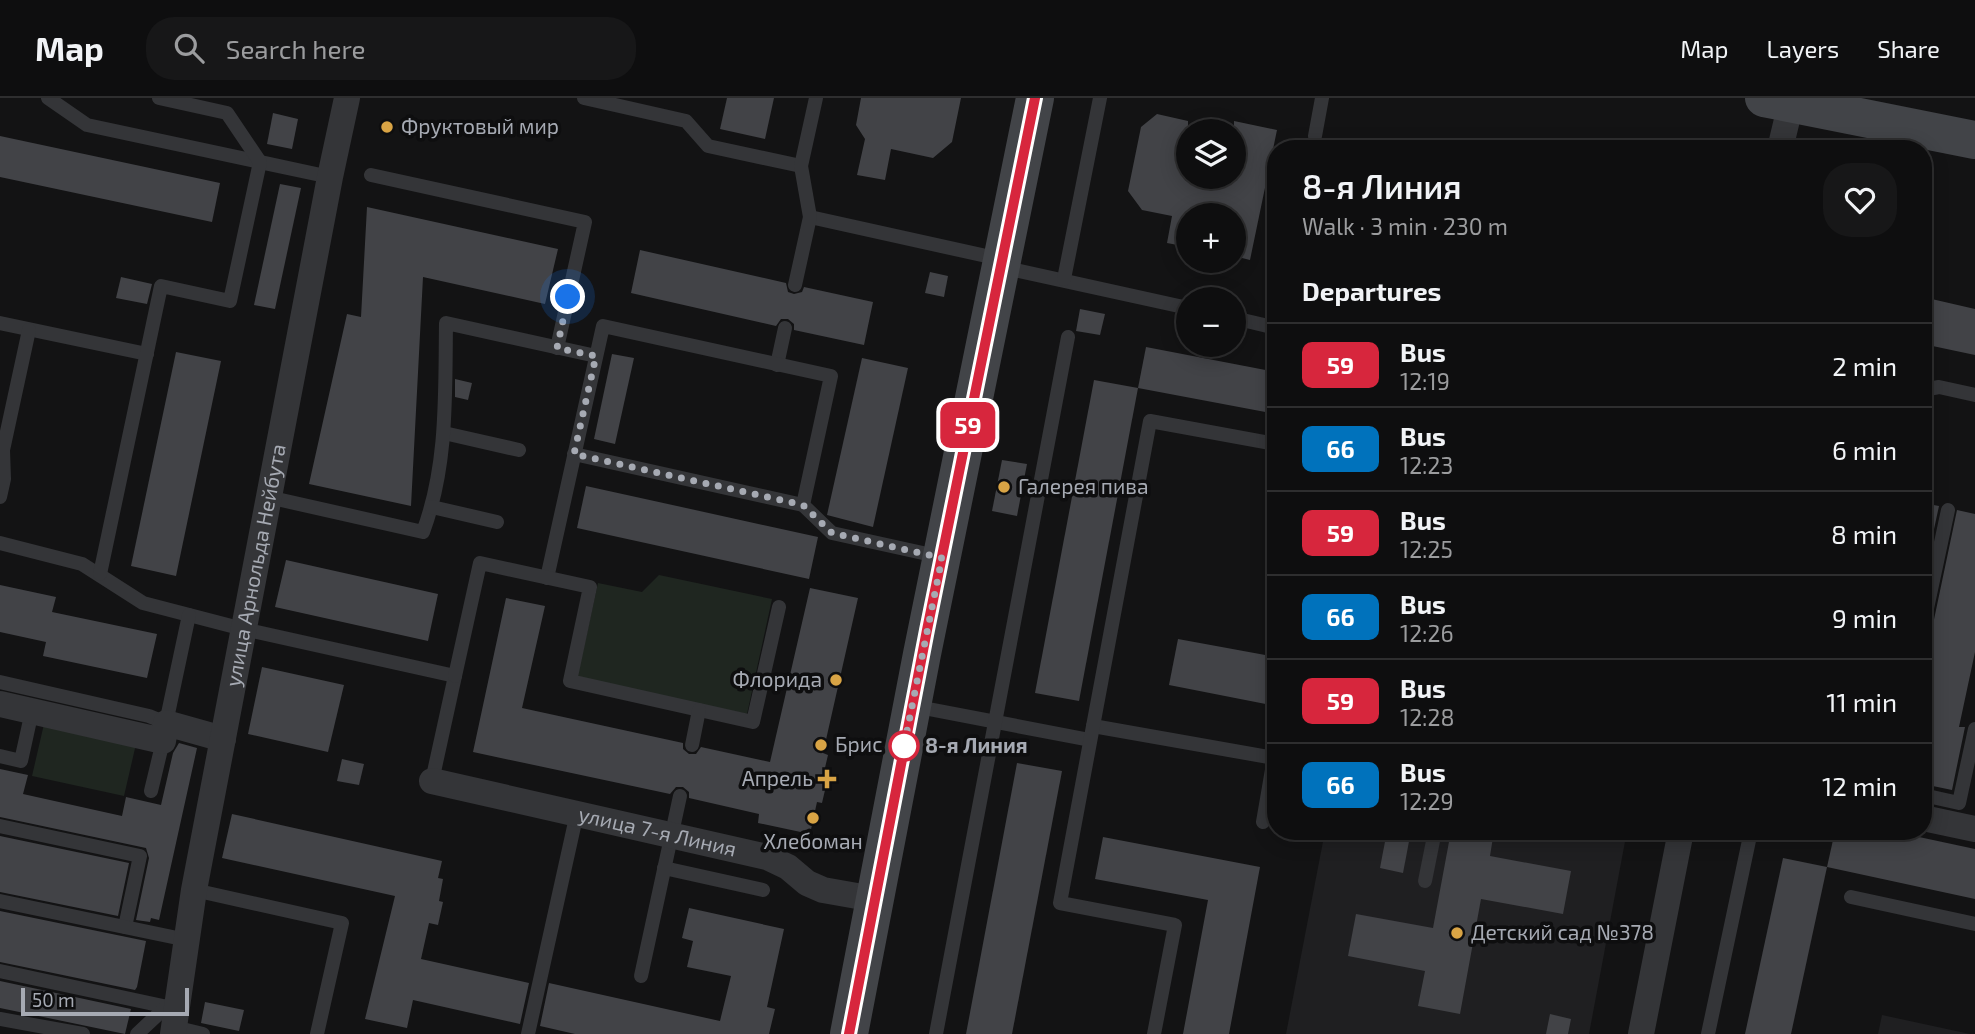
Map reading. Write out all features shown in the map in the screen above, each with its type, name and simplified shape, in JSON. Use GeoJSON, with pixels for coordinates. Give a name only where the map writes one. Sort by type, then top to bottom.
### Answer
{"type":"FeatureCollection","features":[{"type":"Feature","properties":{"kind":"main road"},"geometry":{"type":"LineString","coordinates":[[849,1034],[1000,263],[1035,98]]}},
{"type":"Feature","properties":{"kind":"main road"},"geometry":{"type":"LineString","coordinates":[[1794,102],[1975,140]]}},
{"type":"Feature","properties":{"kind":"street","name":"улица Арнольда Нейбута"},"geometry":{"type":"LineString","coordinates":[[173,1019],[194,890],[243,629],[347,98]]}},
{"type":"Feature","properties":{"kind":"street"},"geometry":{"type":"LineString","coordinates":[[1783,140],[1794,102]]}},
{"type":"Feature","properties":{"kind":"street"},"geometry":{"type":"LineString","coordinates":[[0,704],[164,732],[223,739]]}},
{"type":"Feature","properties":{"kind":"street","name":"улица 7-я Линия"},"geometry":{"type":"LineString","coordinates":[[432,782],[767,857],[823,890],[874,899]]}},
{"type":"Feature","properties":{"kind":"street"},"geometry":{"type":"LineString","coordinates":[[1932,820],[1975,829]]}},
{"type":"Feature","properties":{"kind":"street"},"geometry":{"type":"LineString","coordinates":[[1641,1034],[1679,840]]}},
{"type":"Feature","properties":{"kind":"lane"},"geometry":{"type":"LineString","coordinates":[[48,98],[87,125],[330,177]]}},
{"type":"Feature","properties":{"kind":"lane"},"geometry":{"type":"LineString","coordinates":[[100,574],[161,286],[230,301],[260,162],[227,113],[159,98]]}},
{"type":"Feature","properties":{"kind":"lane"},"geometry":{"type":"LineString","coordinates":[[584,98],[686,121],[708,146],[801,166]]}},
{"type":"Feature","properties":{"kind":"lane"},"geometry":{"type":"LineString","coordinates":[[795,285],[810,217],[801,166],[816,98]]}},
{"type":"Feature","properties":{"kind":"lane"},"geometry":{"type":"LineString","coordinates":[[1064,279],[1100,98]]}},
{"type":"Feature","properties":{"kind":"lane"},"geometry":{"type":"LineString","coordinates":[[1315,136],[1322,98]]}},
{"type":"Feature","properties":{"kind":"lane"},"geometry":{"type":"LineString","coordinates":[[371,174],[585,222],[557,348]]}},
{"type":"Feature","properties":{"kind":"lane"},"geometry":{"type":"LineString","coordinates":[[810,217],[1176,305]]}},
{"type":"Feature","properties":{"kind":"lane"},"geometry":{"type":"LineString","coordinates":[[1246,321],[1267,326]]}},
{"type":"Feature","properties":{"kind":"lane"},"geometry":{"type":"LineString","coordinates":[[0,323],[147,354]]}},
{"type":"Feature","properties":{"kind":"lane"},"geometry":{"type":"LineString","coordinates":[[268,497],[423,532],[432,508],[444,433],[446,323],[596,356]]}},
{"type":"Feature","properties":{"kind":"lane"},"geometry":{"type":"LineString","coordinates":[[547,578],[603,326],[831,376],[803,505]]}},
{"type":"Feature","properties":{"kind":"lane"},"geometry":{"type":"LineString","coordinates":[[777,365],[785,328]]}},
{"type":"Feature","properties":{"kind":"lane"},"geometry":{"type":"LineString","coordinates":[[0,497],[4,479],[3,450],[29,330]]}},
{"type":"Feature","properties":{"kind":"lane"},"geometry":{"type":"LineString","coordinates":[[936,1034],[1068,337]]}},
{"type":"Feature","properties":{"kind":"lane"},"geometry":{"type":"LineString","coordinates":[[1932,388],[1939,387],[1975,395]]}},
{"type":"Feature","properties":{"kind":"lane"},"geometry":{"type":"LineString","coordinates":[[1154,1034],[1175,925],[1059,903],[1150,421],[1267,442]]}},
{"type":"Feature","properties":{"kind":"lane"},"geometry":{"type":"LineString","coordinates":[[444,433],[519,450]]}},
{"type":"Feature","properties":{"kind":"lane"},"geometry":{"type":"LineString","coordinates":[[574,454],[803,505],[832,533],[942,558]]}},
{"type":"Feature","properties":{"kind":"lane"},"geometry":{"type":"LineString","coordinates":[[432,508],[497,522]]}},
{"type":"Feature","properties":{"kind":"lane"},"geometry":{"type":"LineString","coordinates":[[1932,585],[1948,510]]}},
{"type":"Feature","properties":{"kind":"lane"},"geometry":{"type":"LineString","coordinates":[[0,543],[82,564],[143,603],[243,629],[455,676]]}},
{"type":"Feature","properties":{"kind":"lane"},"geometry":{"type":"LineString","coordinates":[[432,782],[480,563],[590,587],[570,681],[753,722],[779,607]]}},
{"type":"Feature","properties":{"kind":"lane"},"geometry":{"type":"LineString","coordinates":[[151,791],[189,615]]}},
{"type":"Feature","properties":{"kind":"lane"},"geometry":{"type":"LineString","coordinates":[[0,682],[149,716],[164,732]]}},
{"type":"Feature","properties":{"kind":"lane"},"geometry":{"type":"LineString","coordinates":[[912,706],[996,722],[1267,757]]}},
{"type":"Feature","properties":{"kind":"lane"},"geometry":{"type":"LineString","coordinates":[[692,745],[699,710]]}},
{"type":"Feature","properties":{"kind":"lane"},"geometry":{"type":"LineString","coordinates":[[0,756],[21,761],[32,711]]}},
{"type":"Feature","properties":{"kind":"lane"},"geometry":{"type":"LineString","coordinates":[[1932,797],[1959,803],[1975,729]]}},
{"type":"Feature","properties":{"kind":"lane"},"geometry":{"type":"LineString","coordinates":[[641,976],[680,796]]}},
{"type":"Feature","properties":{"kind":"lane"},"geometry":{"type":"LineString","coordinates":[[1263,822],[1267,799]]}},
{"type":"Feature","properties":{"kind":"lane"},"geometry":{"type":"LineString","coordinates":[[528,1034],[577,814]]}},
{"type":"Feature","properties":{"kind":"lane"},"geometry":{"type":"LineString","coordinates":[[0,826],[140,856],[125,927]]}},
{"type":"Feature","properties":{"kind":"lane"},"geometry":{"type":"LineString","coordinates":[[1425,881],[1433,840]]}},
{"type":"Feature","properties":{"kind":"lane"},"geometry":{"type":"LineString","coordinates":[[1708,1034],[1749,840]]}},
{"type":"Feature","properties":{"kind":"lane"},"geometry":{"type":"LineString","coordinates":[[664,868],[763,890]]}},
{"type":"Feature","properties":{"kind":"lane"},"geometry":{"type":"LineString","coordinates":[[194,890],[342,923],[318,1034]]}},
{"type":"Feature","properties":{"kind":"lane"},"geometry":{"type":"LineString","coordinates":[[1851,897],[1975,924]]}},
{"type":"Feature","properties":{"kind":"lane"},"geometry":{"type":"LineString","coordinates":[[0,901],[187,940]]}},
{"type":"Feature","properties":{"kind":"lane"},"geometry":{"type":"LineString","coordinates":[[0,971],[173,1019],[203,1034]]}},
{"type":"Feature","properties":{"kind":"lane"},"geometry":{"type":"LineString","coordinates":[[0,1019],[83,1034]]}},
{"type":"Feature","properties":{"kind":"lane"},"geometry":{"type":"LineString","coordinates":[[137,1034],[173,1019]]}},
{"type":"Feature","properties":{"kind":"shaded area"},"geometry":{"type":"Polygon","coordinates":[[[659,575],[772,599],[747,714],[577,678],[598,583],[642,592],[659,575]]]}},
{"type":"Feature","properties":{"kind":"shaded area"},"geometry":{"type":"Polygon","coordinates":[[[44,724],[136,744],[124,796],[32,776],[44,724]]]}},
{"type":"Feature","properties":{"kind":"shaded area","name":"Детский сад №378"},"geometry":{"type":"Polygon","coordinates":[[[1323,840],[1625,840],[1589,1034],[1286,1034],[1323,840]]]}},
{"type":"Feature","properties":{"kind":"shaded area"},"geometry":{"type":"Polygon","coordinates":[[[1882,1015],[1970,1034],[1878,1034],[1882,1015]]]}},
{"type":"Feature","properties":{"kind":"building"},"geometry":{"type":"Polygon","coordinates":[[[727,98],[774,98],[765,139],[720,129],[727,98]]]}},
{"type":"Feature","properties":{"kind":"building"},"geometry":{"type":"Polygon","coordinates":[[[861,98],[961,98],[952,142],[933,158],[891,149],[885,180],[857,175],[865,139],[856,125],[861,98]]]}},
{"type":"Feature","properties":{"kind":"building"},"geometry":{"type":"Polygon","coordinates":[[[273,113],[298,119],[292,149],[267,144],[273,113]]]}},
{"type":"Feature","properties":{"kind":"building"},"geometry":{"type":"Polygon","coordinates":[[[1157,114],[1179,119],[1176,119],[1176,189],[1246,189],[1246,124],[1277,130],[1275,140],[1267,140],[1267,178],[1250,260],[1246,259],[1246,203],[1176,203],[1176,245],[1167,243],[1172,216],[1142,210],[1128,191],[1141,127],[1157,114]]]}},
{"type":"Feature","properties":{"kind":"building"},"geometry":{"type":"Polygon","coordinates":[[[0,136],[220,183],[212,222],[0,177],[0,136]]]}},
{"type":"Feature","properties":{"kind":"building"},"geometry":{"type":"Polygon","coordinates":[[[280,184],[301,188],[275,309],[254,305],[280,184]]]}},
{"type":"Feature","properties":{"kind":"building"},"geometry":{"type":"Polygon","coordinates":[[[367,207],[558,249],[545,304],[423,277],[411,506],[309,484],[347,314],[361,317],[367,207]]]}},
{"type":"Feature","properties":{"kind":"building"},"geometry":{"type":"Polygon","coordinates":[[[640,250],[786,283],[788,292],[794,294],[802,292],[804,287],[873,302],[864,345],[794,330],[794,324],[788,319],[781,319],[776,326],[631,293],[640,250]]]}},
{"type":"Feature","properties":{"kind":"building"},"geometry":{"type":"Polygon","coordinates":[[[930,272],[948,276],[944,297],[925,293],[930,272]]]}},
{"type":"Feature","properties":{"kind":"building"},"geometry":{"type":"Polygon","coordinates":[[[121,277],[152,284],[147,304],[116,298],[121,277]]]}},
{"type":"Feature","properties":{"kind":"building"},"geometry":{"type":"Polygon","coordinates":[[[1932,299],[1975,309],[1975,355],[1932,346],[1932,299]]]}},
{"type":"Feature","properties":{"kind":"building"},"geometry":{"type":"Polygon","coordinates":[[[1080,309],[1105,314],[1100,335],[1076,331],[1080,309]]]}},
{"type":"Feature","properties":{"kind":"building"},"geometry":{"type":"Polygon","coordinates":[[[1146,347],[1176,353],[1176,357],[1198,357],[1267,370],[1267,412],[1138,388],[1146,347]]]}},
{"type":"Feature","properties":{"kind":"building"},"geometry":{"type":"Polygon","coordinates":[[[176,352],[221,361],[176,576],[131,566],[176,352]]]}},
{"type":"Feature","properties":{"kind":"building"},"geometry":{"type":"Polygon","coordinates":[[[612,354],[634,358],[615,444],[594,439],[612,354]]]}},
{"type":"Feature","properties":{"kind":"building"},"geometry":{"type":"Polygon","coordinates":[[[862,358],[908,368],[873,527],[827,515],[862,358]]]}},
{"type":"Feature","properties":{"kind":"building"},"geometry":{"type":"Polygon","coordinates":[[[455,379],[472,383],[468,400],[455,397],[455,379]]]}},
{"type":"Feature","properties":{"kind":"building"},"geometry":{"type":"Polygon","coordinates":[[[1094,380],[1138,388],[1079,701],[1035,693],[1094,380]]]}},
{"type":"Feature","properties":{"kind":"building"},"geometry":{"type":"Polygon","coordinates":[[[1002,460],[1027,464],[1017,516],[992,511],[1002,460]]]}},
{"type":"Feature","properties":{"kind":"building"},"geometry":{"type":"Polygon","coordinates":[[[586,486],[818,537],[809,579],[577,528],[586,486]]]}},
{"type":"Feature","properties":{"kind":"building"},"geometry":{"type":"Polygon","coordinates":[[[1932,505],[1939,506],[1932,538],[1932,505]]]}},
{"type":"Feature","properties":{"kind":"building"},"geometry":{"type":"Polygon","coordinates":[[[1957,510],[1975,514],[1975,652],[1959,727],[1965,727],[1952,790],[1932,786],[1932,629],[1957,510]]]}},
{"type":"Feature","properties":{"kind":"building"},"geometry":{"type":"Polygon","coordinates":[[[286,560],[438,594],[428,641],[275,607],[286,560]]]}},
{"type":"Feature","properties":{"kind":"building"},"geometry":{"type":"Polygon","coordinates":[[[0,585],[56,597],[52,612],[157,634],[147,678],[43,656],[46,642],[0,632],[0,585]]]}},
{"type":"Feature","properties":{"kind":"building"},"geometry":{"type":"Polygon","coordinates":[[[810,588],[858,598],[823,753],[828,755],[824,772],[829,773],[822,803],[817,802],[810,834],[758,823],[759,814],[689,798],[689,792],[683,787],[676,787],[670,794],[473,752],[506,598],[545,606],[522,708],[683,743],[683,749],[689,754],[696,754],[701,747],[770,762],[810,588]]]}},
{"type":"Feature","properties":{"kind":"building"},"geometry":{"type":"Polygon","coordinates":[[[1178,639],[1267,655],[1267,704],[1169,685],[1178,639]]]}},
{"type":"Feature","properties":{"kind":"building"},"geometry":{"type":"Polygon","coordinates":[[[262,667],[344,685],[328,752],[248,734],[262,667]]]}},
{"type":"Feature","properties":{"kind":"building"},"geometry":{"type":"Polygon","coordinates":[[[179,743],[197,748],[159,920],[136,920],[149,858],[146,848],[0,817],[0,769],[28,775],[23,794],[122,816],[126,797],[161,805],[173,753],[179,743]]]}},
{"type":"Feature","properties":{"kind":"building"},"geometry":{"type":"Polygon","coordinates":[[[342,759],[364,764],[359,785],[337,781],[342,759]]]}},
{"type":"Feature","properties":{"kind":"building"},"geometry":{"type":"Polygon","coordinates":[[[1017,763],[1062,771],[1012,1034],[966,1034],[1017,763]]]}},
{"type":"Feature","properties":{"kind":"building"},"geometry":{"type":"Polygon","coordinates":[[[232,814],[442,861],[438,878],[443,879],[439,901],[443,902],[438,925],[429,923],[421,959],[529,983],[520,1024],[413,1000],[407,1028],[365,1019],[395,896],[222,858],[232,814]]]}},
{"type":"Feature","properties":{"kind":"building"},"geometry":{"type":"Polygon","coordinates":[[[0,836],[129,863],[118,916],[0,892],[0,836]]]}},
{"type":"Feature","properties":{"kind":"building"},"geometry":{"type":"Polygon","coordinates":[[[1103,837],[1260,867],[1229,1034],[1183,1034],[1208,900],[1095,879],[1103,837]]]}},
{"type":"Feature","properties":{"kind":"building"},"geometry":{"type":"Polygon","coordinates":[[[1385,840],[1409,840],[1403,873],[1380,868],[1385,840]]]}},
{"type":"Feature","properties":{"kind":"building"},"geometry":{"type":"Polygon","coordinates":[[[1449,840],[1493,840],[1490,856],[1571,871],[1563,914],[1481,899],[1460,1014],[1418,1006],[1425,971],[1348,956],[1356,914],[1433,928],[1449,840]]]}},
{"type":"Feature","properties":{"kind":"building"},"geometry":{"type":"Polygon","coordinates":[[[1833,840],[1932,840],[1975,849],[1975,899],[1827,867],[1833,840]]]}},
{"type":"Feature","properties":{"kind":"building"},"geometry":{"type":"Polygon","coordinates":[[[1783,858],[1827,867],[1791,1034],[1745,1034],[1783,858]]]}},
{"type":"Feature","properties":{"kind":"building"},"geometry":{"type":"Polygon","coordinates":[[[689,908],[784,929],[767,1007],[775,1009],[769,1034],[575,1034],[540,1026],[549,983],[720,1021],[731,976],[687,967],[693,941],[682,938],[689,908]]]}},
{"type":"Feature","properties":{"kind":"building"},"geometry":{"type":"Polygon","coordinates":[[[0,911],[146,941],[137,987],[135,990],[0,962],[0,911]]]}},
{"type":"Feature","properties":{"kind":"building"},"geometry":{"type":"Polygon","coordinates":[[[0,981],[131,1009],[125,1034],[0,1008],[0,981]]]}},
{"type":"Feature","properties":{"kind":"building"},"geometry":{"type":"Polygon","coordinates":[[[205,1002],[244,1010],[239,1031],[201,1023],[205,1002]]]}},
{"type":"Feature","properties":{"kind":"building"},"geometry":{"type":"Polygon","coordinates":[[[1550,1014],[1571,1019],[1568,1034],[1546,1034],[1550,1014]]]}},
{"type":"Feature","properties":{"kind":"bus line","name":"59"},"geometry":{"type":"LineString","coordinates":[[849,1034],[927,630],[1035,98]]}},
{"type":"Feature","properties":{"kind":"place","name":"Фруктовый мир"},"geometry":{"type":"Point","coordinates":[387,127]}},
{"type":"Feature","properties":{"kind":"place","name":"Галерея пива"},"geometry":{"type":"Point","coordinates":[1004,487]}},
{"type":"Feature","properties":{"kind":"place","name":"Флорида"},"geometry":{"type":"Point","coordinates":[836,680]}},
{"type":"Feature","properties":{"kind":"place","name":"Брис"},"geometry":{"type":"Point","coordinates":[821,745]}},
{"type":"Feature","properties":{"kind":"place","name":"8-я Линия"},"geometry":{"type":"Point","coordinates":[904,746]}},
{"type":"Feature","properties":{"kind":"place","name":"Апрель"},"geometry":{"type":"Point","coordinates":[827,779]}},
{"type":"Feature","properties":{"kind":"place","name":"Хлебоман"},"geometry":{"type":"Point","coordinates":[813,818]}},
{"type":"Feature","properties":{"kind":"place","name":"Детский сад №378"},"geometry":{"type":"Point","coordinates":[1457,933]}},
{"type":"Feature","properties":{"kind":"route"},"geometry":{"type":"LineString","coordinates":[[568,297],[557,348],[596,356],[574,454],[803,505],[832,533],[942,558],[904,746]]}}]}
